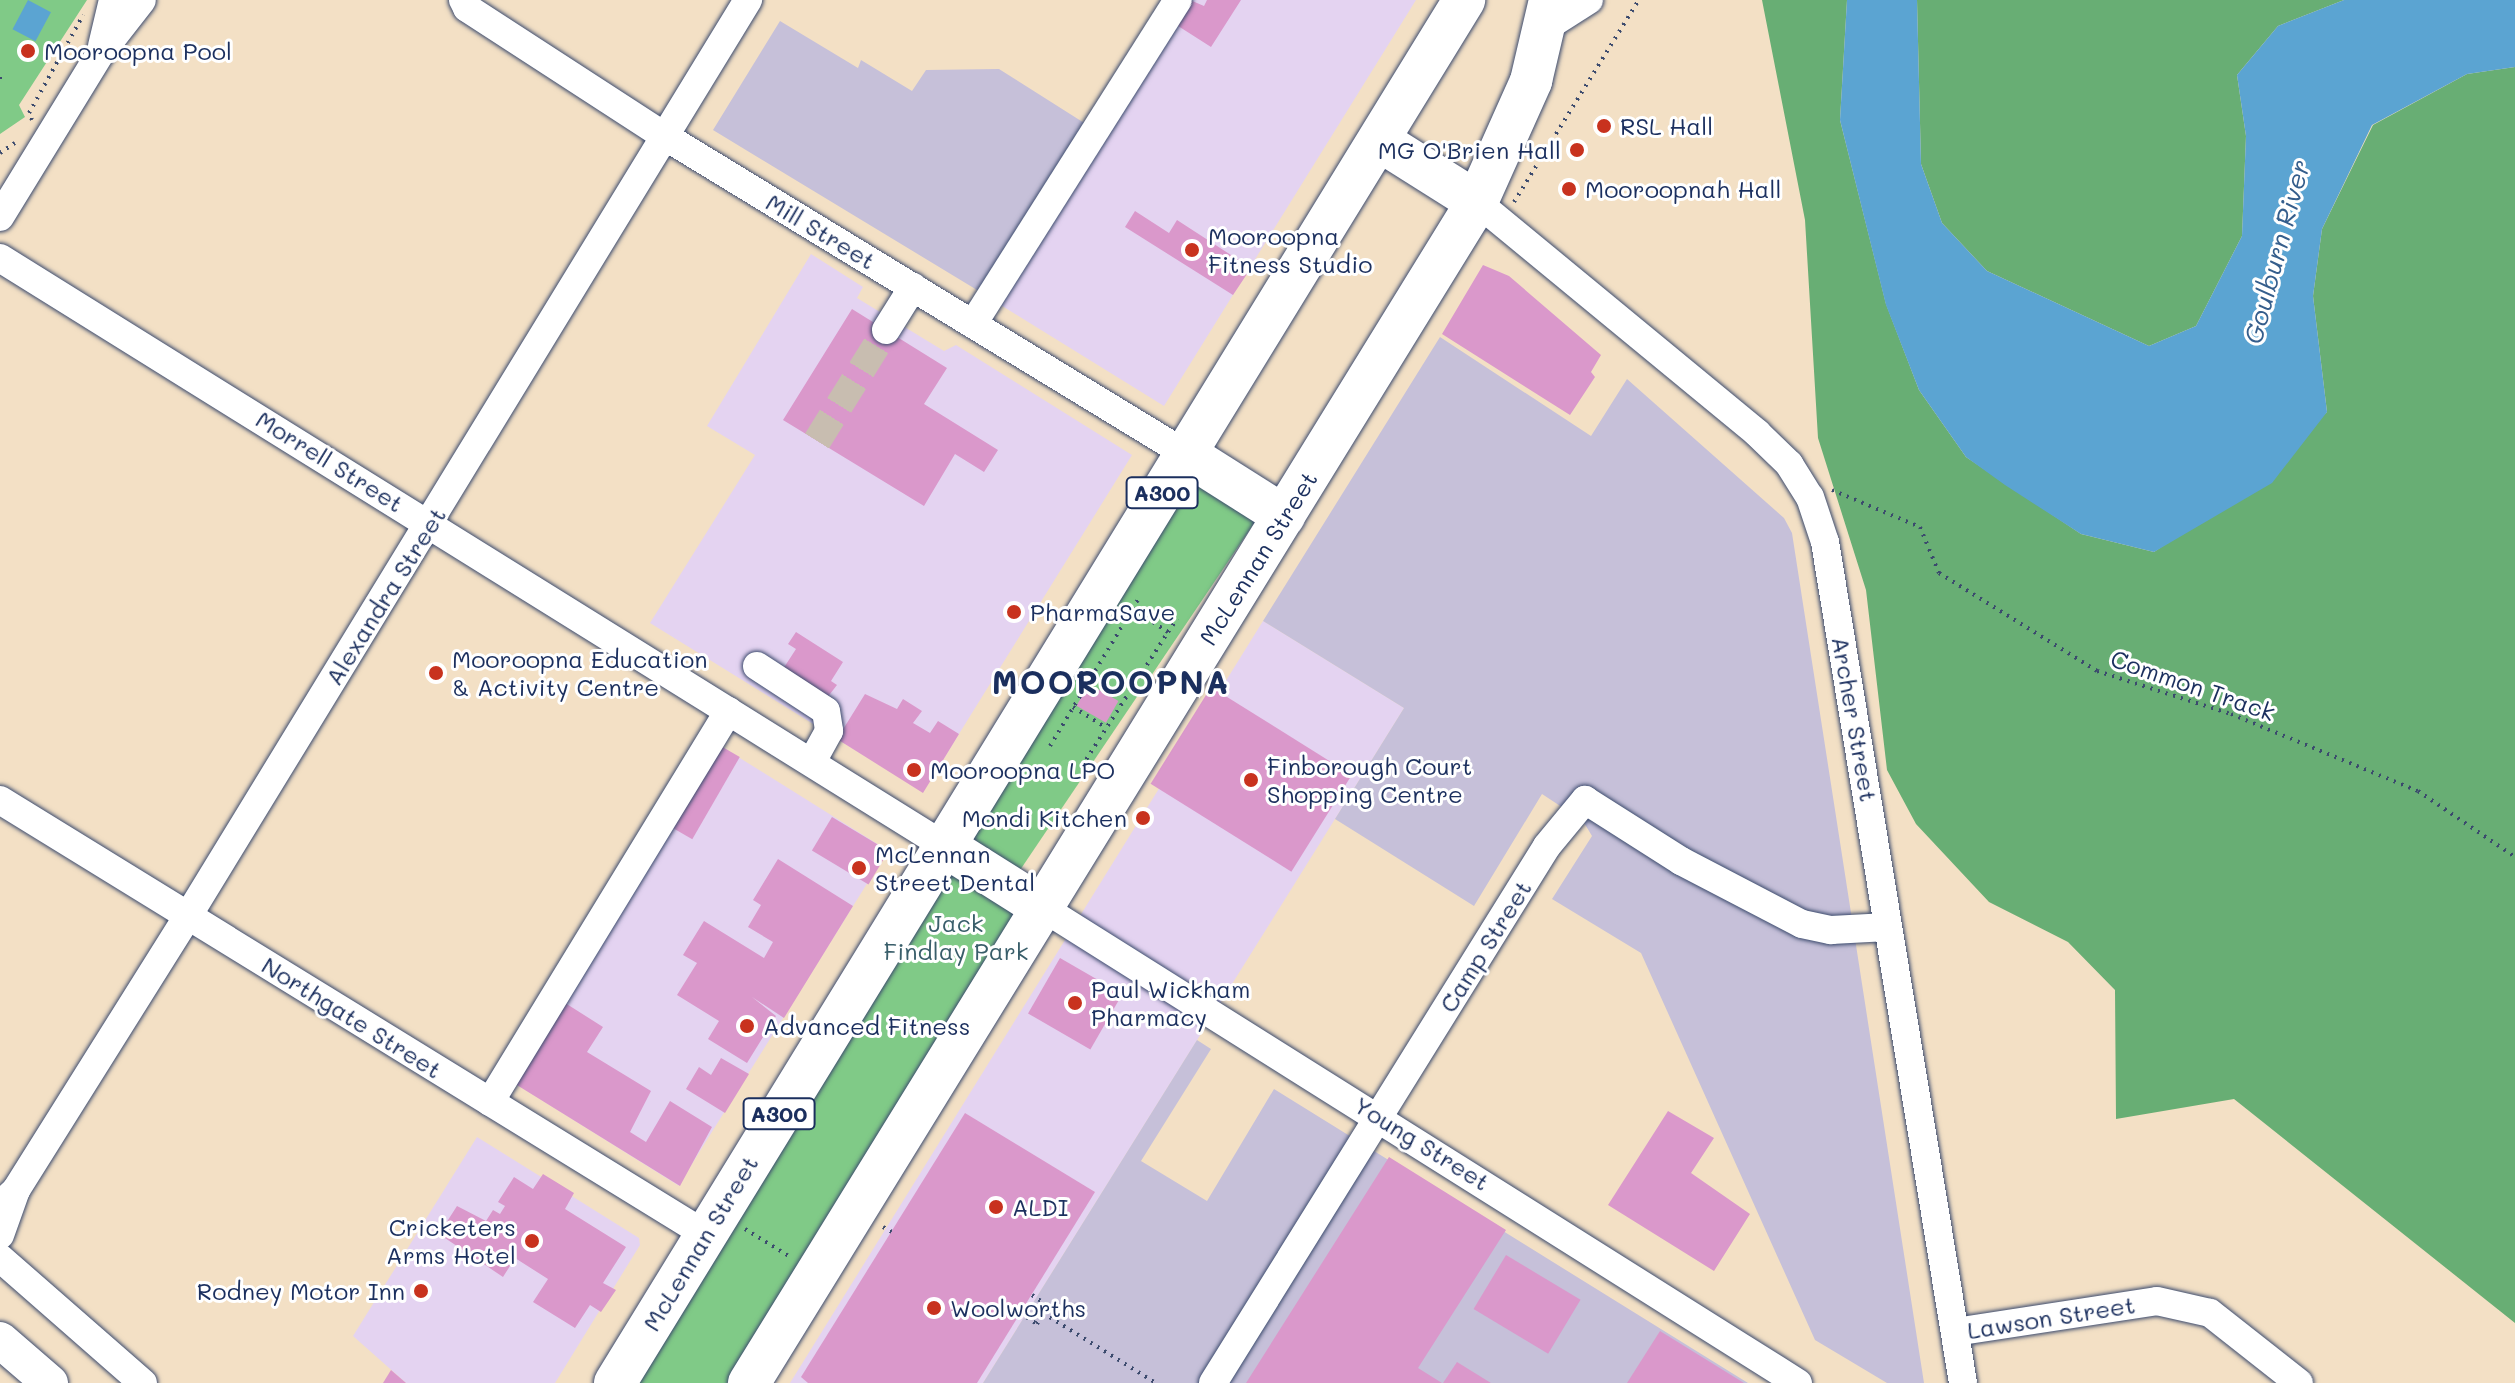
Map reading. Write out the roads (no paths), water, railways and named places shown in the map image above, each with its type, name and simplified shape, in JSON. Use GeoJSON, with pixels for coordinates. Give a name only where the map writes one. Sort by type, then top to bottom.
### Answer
{"type":"FeatureCollection","features":[{"type":"Feature","properties":{"kind":"highway","name":"McLennan Street"},"geometry":{"type":"LineString","coordinates":[[615,1383],[1464,0]]}},
{"type":"Feature","properties":{"kind":"highway","name":"McLennan Street"},"geometry":{"type":"LineString","coordinates":[[749,1383],[1284,516],[1489,212],[1547,14]]}},
{"type":"Feature","properties":{"kind":"highway"},"geometry":{"type":"LineString","coordinates":[[1380,141],[1489,212]]}},
{"type":"Feature","properties":{"kind":"highway"},"geometry":{"type":"LineString","coordinates":[[1186,454],[1284,516]]}},
{"type":"Feature","properties":{"kind":"highway"},"geometry":{"type":"LineString","coordinates":[[943,845],[1043,908]]}},
{"type":"Feature","properties":{"kind":"main road"},"geometry":{"type":"LineString","coordinates":[[0,1340],[50,1383]]}},
{"type":"Feature","properties":{"kind":"main road"},"geometry":{"type":"LineString","coordinates":[[0,1370],[15,1383]]}},
{"type":"Feature","properties":{"kind":"street"},"geometry":{"type":"LineString","coordinates":[[100,54],[113,0]]}},
{"type":"Feature","properties":{"kind":"street"},"geometry":{"type":"LineString","coordinates":[[0,217],[100,54],[142,0]]}},
{"type":"Feature","properties":{"kind":"street","name":"Mill Street"},"geometry":{"type":"LineString","coordinates":[[463,0],[467,8],[666,137],[1186,454]]}},
{"type":"Feature","properties":{"kind":"street","name":"Alexandra Street"},"geometry":{"type":"LineString","coordinates":[[0,1235],[8,1198],[188,916],[748,0]]}},
{"type":"Feature","properties":{"kind":"street"},"geometry":{"type":"LineString","coordinates":[[973,324],[1178,0]]}},
{"type":"Feature","properties":{"kind":"street"},"geometry":{"type":"LineString","coordinates":[[1547,14],[1589,0]]}},
{"type":"Feature","properties":{"kind":"street","name":"Archer Street"},"geometry":{"type":"LineString","coordinates":[[1489,212],[1757,433],[1800,480],[1825,542],[1963,1383]]}},
{"type":"Feature","properties":{"kind":"street","name":"Morrell Street"},"geometry":{"type":"LineString","coordinates":[[0,258],[943,845]]}},
{"type":"Feature","properties":{"kind":"street"},"geometry":{"type":"LineString","coordinates":[[886,330],[913,287]]}},
{"type":"Feature","properties":{"kind":"street"},"geometry":{"type":"LineString","coordinates":[[757,666],[826,711],[829,731],[812,762]]}},
{"type":"Feature","properties":{"kind":"street"},"geometry":{"type":"LineString","coordinates":[[490,1102],[729,711]]}},
{"type":"Feature","properties":{"kind":"street","name":"Northgate Street"},"geometry":{"type":"LineString","coordinates":[[0,800],[490,1102],[712,1223]]}},
{"type":"Feature","properties":{"kind":"street","name":"Camp Street"},"geometry":{"type":"LineString","coordinates":[[1213,1383],[1547,846],[1585,800],[1681,861],[1802,924],[1840,931],[1888,927]]}},
{"type":"Feature","properties":{"kind":"street","name":"Young Street"},"geometry":{"type":"LineString","coordinates":[[1043,908],[1380,1117],[1798,1383]]}},
{"type":"Feature","properties":{"kind":"street"},"geometry":{"type":"LineString","coordinates":[[0,1258],[143,1383]]}},
{"type":"Feature","properties":{"kind":"street","name":"Lawson Street"},"geometry":{"type":"LineString","coordinates":[[1955,1332],[2147,1302],[2210,1313],[2299,1383]]}},
{"type":"Feature","properties":{"kind":"water"},"geometry":{"type":"Polygon","coordinates":[[[28,0],[51,12],[35,41],[13,29],[28,0]]]}},
{"type":"Feature","properties":{"kind":"water","name":"Goulburn River"},"geometry":{"type":"Polygon","coordinates":[[[1847,0],[1917,0],[1921,164],[1942,223],[1987,271],[2149,346],[2196,326],[2242,236],[2246,136],[2237,75],[2278,26],[2344,0],[2515,0],[2515,67],[2467,74],[2372,125],[2322,229],[2313,296],[2327,412],[2272,483],[2154,552],[2081,534],[2005,485],[1966,457],[1919,390],[1886,305],[1840,120],[1847,0]]]}},
{"type":"Feature","properties":{"kind":"tunnel"},"geometry":{"type":"LineString","coordinates":[[817,441],[886,330]]}},
{"type":"Feature","properties":{"kind":"place","name":"Mooroopna Pool"},"geometry":{"type":"Point","coordinates":[28,51]}},
{"type":"Feature","properties":{"kind":"place","name":"RSL Hall"},"geometry":{"type":"Point","coordinates":[1604,126]}},
{"type":"Feature","properties":{"kind":"place","name":"MG O'Brien Hall"},"geometry":{"type":"Point","coordinates":[1577,150]}},
{"type":"Feature","properties":{"kind":"place","name":"Mooroopnah Hall"},"geometry":{"type":"Point","coordinates":[1569,189]}},
{"type":"Feature","properties":{"kind":"place","name":"Mooroopna Fitness Studio"},"geometry":{"type":"Point","coordinates":[1192,250]}},
{"type":"Feature","properties":{"kind":"place","name":"PharmaSave"},"geometry":{"type":"Point","coordinates":[1014,612]}},
{"type":"Feature","properties":{"kind":"place","name":"Mooroopna Education & Activity Centre"},"geometry":{"type":"Point","coordinates":[436,673]}},
{"type":"Feature","properties":{"kind":"place","name":"Mooroopna LPO"},"geometry":{"type":"Point","coordinates":[914,770]}},
{"type":"Feature","properties":{"kind":"place","name":"Finborough Court Shopping Centre"},"geometry":{"type":"Point","coordinates":[1251,780]}},
{"type":"Feature","properties":{"kind":"place","name":"Mondi Kitchen"},"geometry":{"type":"Point","coordinates":[1143,818]}},
{"type":"Feature","properties":{"kind":"place","name":"McLennan Street Dental"},"geometry":{"type":"Point","coordinates":[859,868]}},
{"type":"Feature","properties":{"kind":"place","name":"Paul Wickham Pharmacy"},"geometry":{"type":"Point","coordinates":[1075,1003]}},
{"type":"Feature","properties":{"kind":"place","name":"Advanced Fitness"},"geometry":{"type":"Point","coordinates":[747,1026]}},
{"type":"Feature","properties":{"kind":"place","name":"ALDI"},"geometry":{"type":"Point","coordinates":[996,1207]}},
{"type":"Feature","properties":{"kind":"place","name":"Cricketers Arms Hotel"},"geometry":{"type":"Point","coordinates":[532,1241]}},
{"type":"Feature","properties":{"kind":"place","name":"Rodney Motor Inn"},"geometry":{"type":"Point","coordinates":[421,1291]}},
{"type":"Feature","properties":{"kind":"place","name":"Woolworths"},"geometry":{"type":"Point","coordinates":[934,1308]}},
{"type":"Feature","properties":{"kind":"district","name":"MOOROOPNA"},"geometry":{"type":"Point","coordinates":[1111,681]}},
{"type":"Feature","properties":{"kind":"park label","name":"Jack Findlay Park"},"geometry":{"type":"Point","coordinates":[956,937]}}]}
